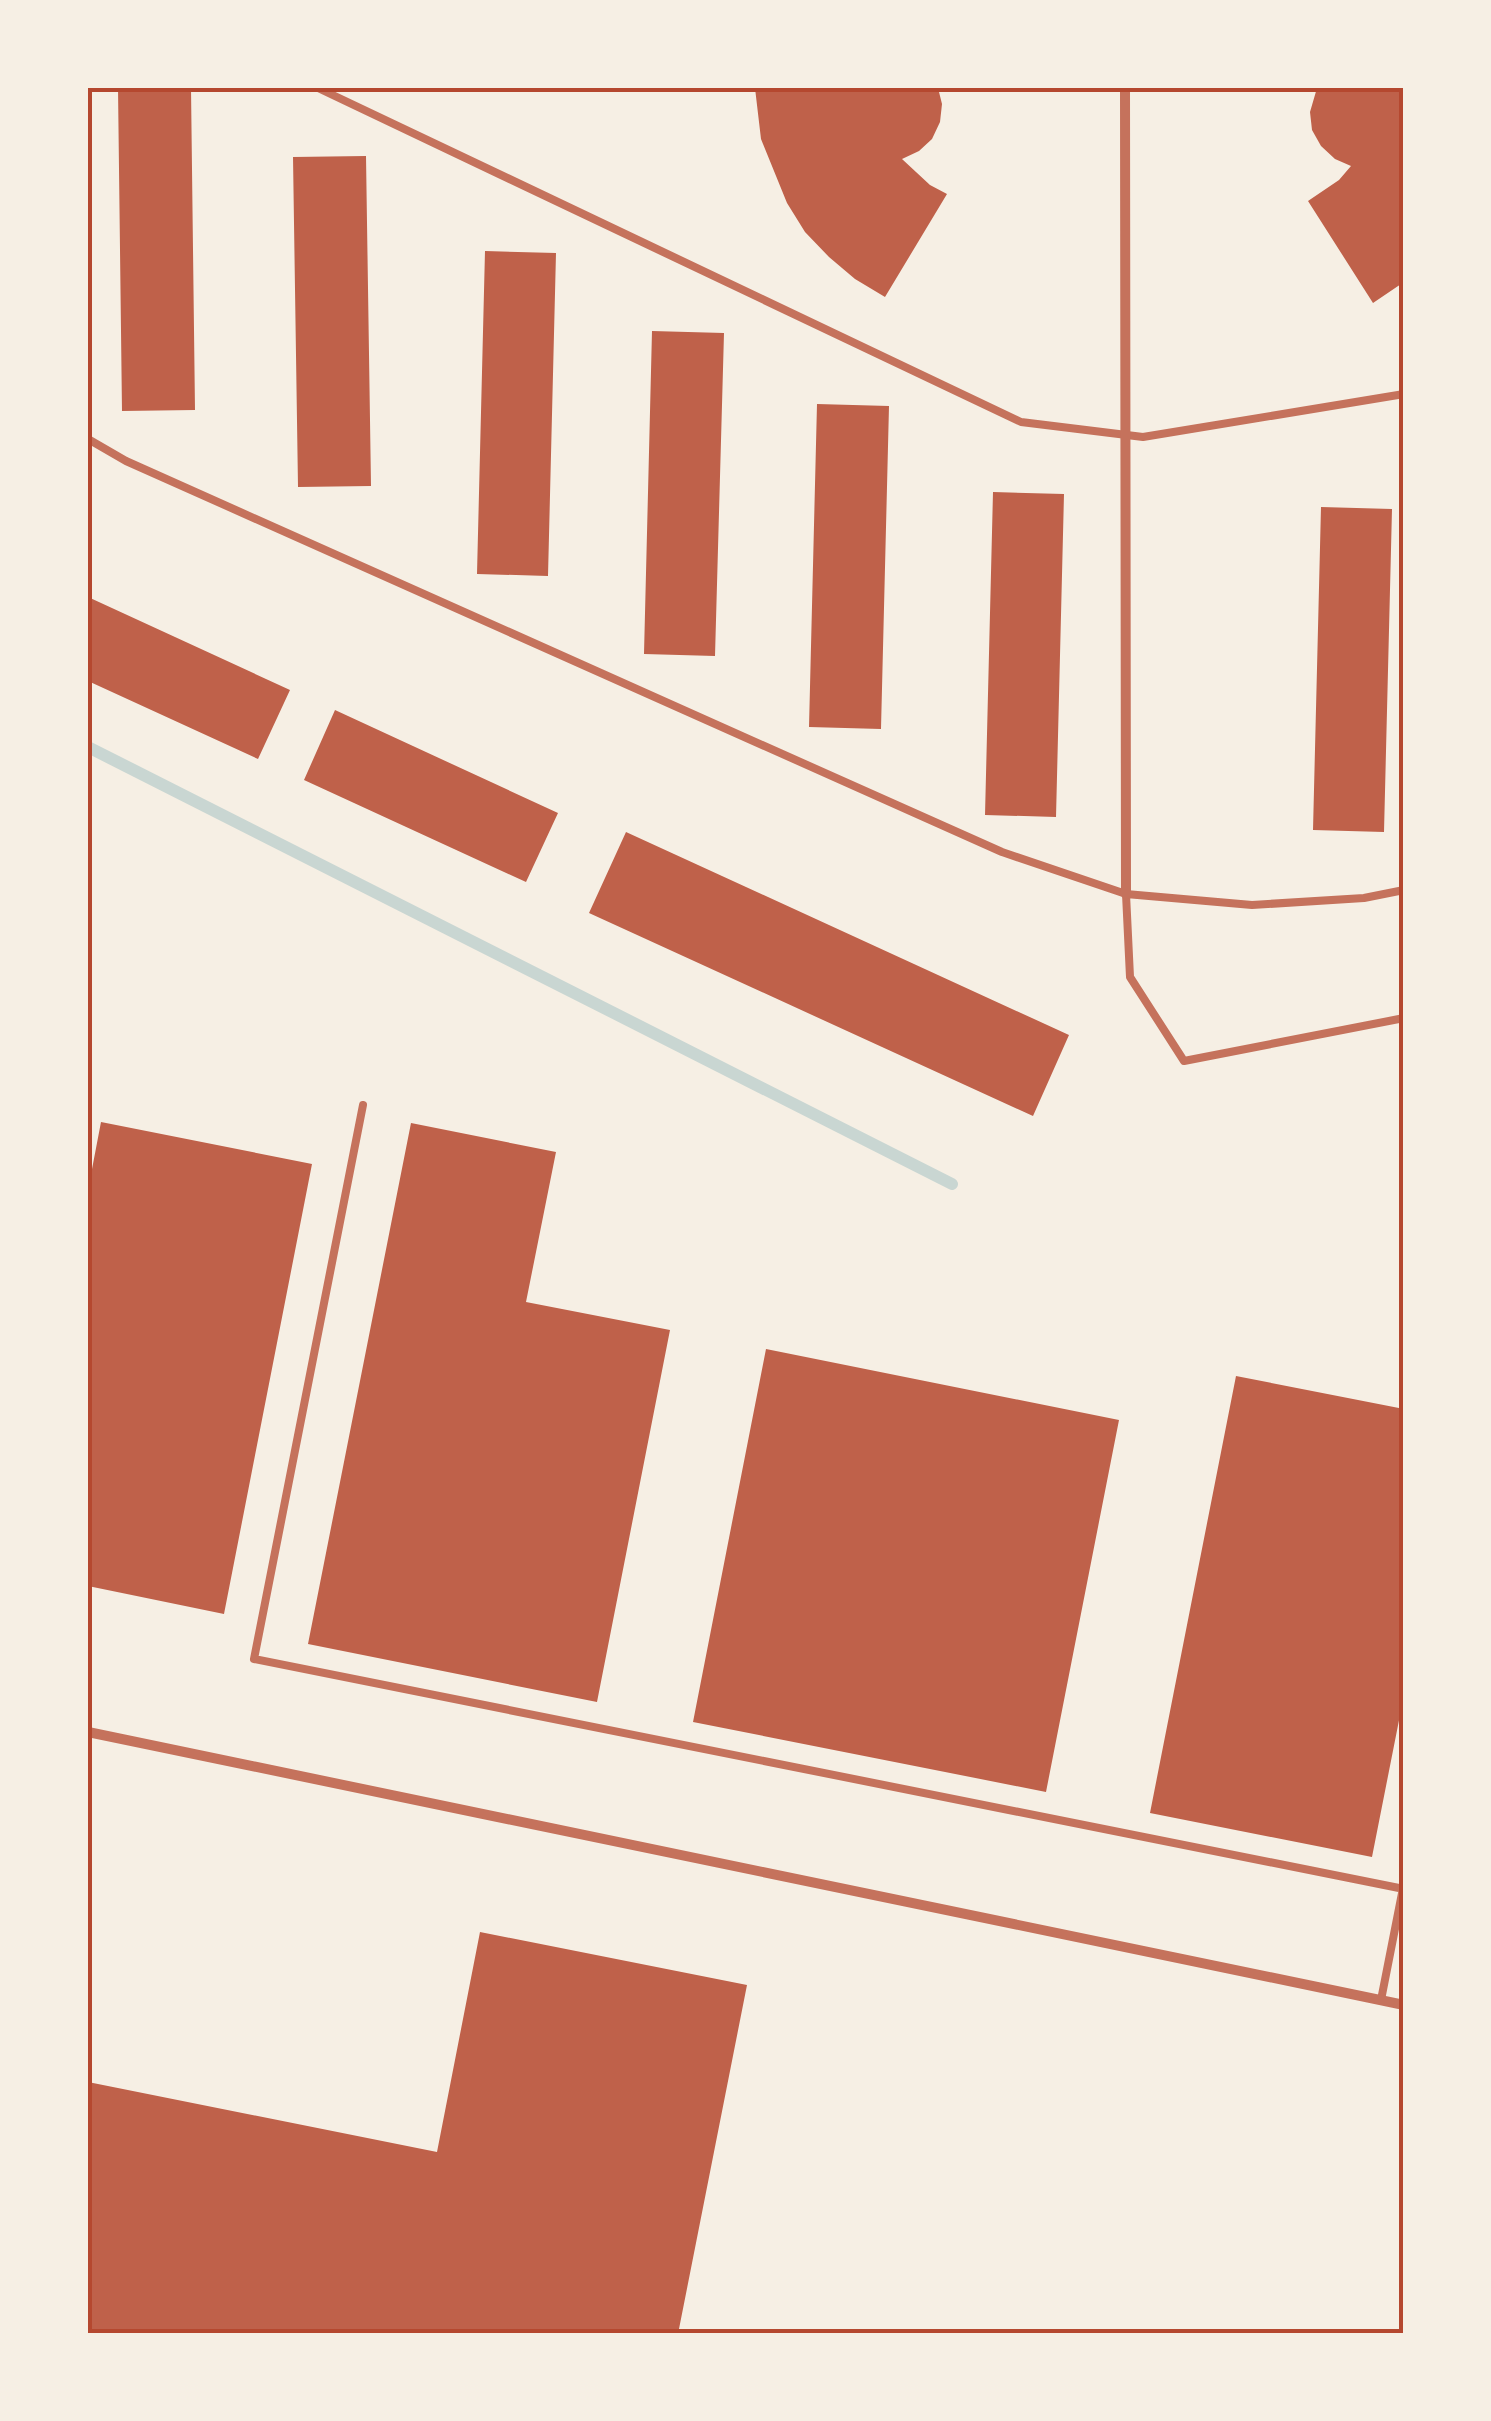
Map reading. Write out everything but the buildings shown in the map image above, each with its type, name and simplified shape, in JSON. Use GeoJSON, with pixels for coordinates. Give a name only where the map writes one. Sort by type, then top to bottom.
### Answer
{"type":"FeatureCollection","features":[{"type":"Feature","properties":{"kind":"street"},"geometry":{"type":"LineString","coordinates":[[1125,88],[1126,894]]}},
{"type":"Feature","properties":{"kind":"street"},"geometry":{"type":"LineString","coordinates":[[88,1732],[1404,2005]]}},
{"type":"Feature","properties":{"kind":"lane"},"geometry":{"type":"LineString","coordinates":[[318,88],[1021,422],[1143,437],[1404,394]]}},
{"type":"Feature","properties":{"kind":"lane"},"geometry":{"type":"LineString","coordinates":[[88,440],[144,469],[1002,852],[1126,894],[1252,906],[1364,898],[1404,890]]}},
{"type":"Feature","properties":{"kind":"lane"},"geometry":{"type":"LineString","coordinates":[[1126,894],[1130,977],[1184,1062],[1404,1018]]}},
{"type":"Feature","properties":{"kind":"lane"},"geometry":{"type":"LineString","coordinates":[[363,1105],[254,1659],[1403,1887],[1381,2000]]}},
{"type":"Feature","properties":{"kind":"waterway"},"geometry":{"type":"LineString","coordinates":[[88,747],[952,1184]]}}]}
